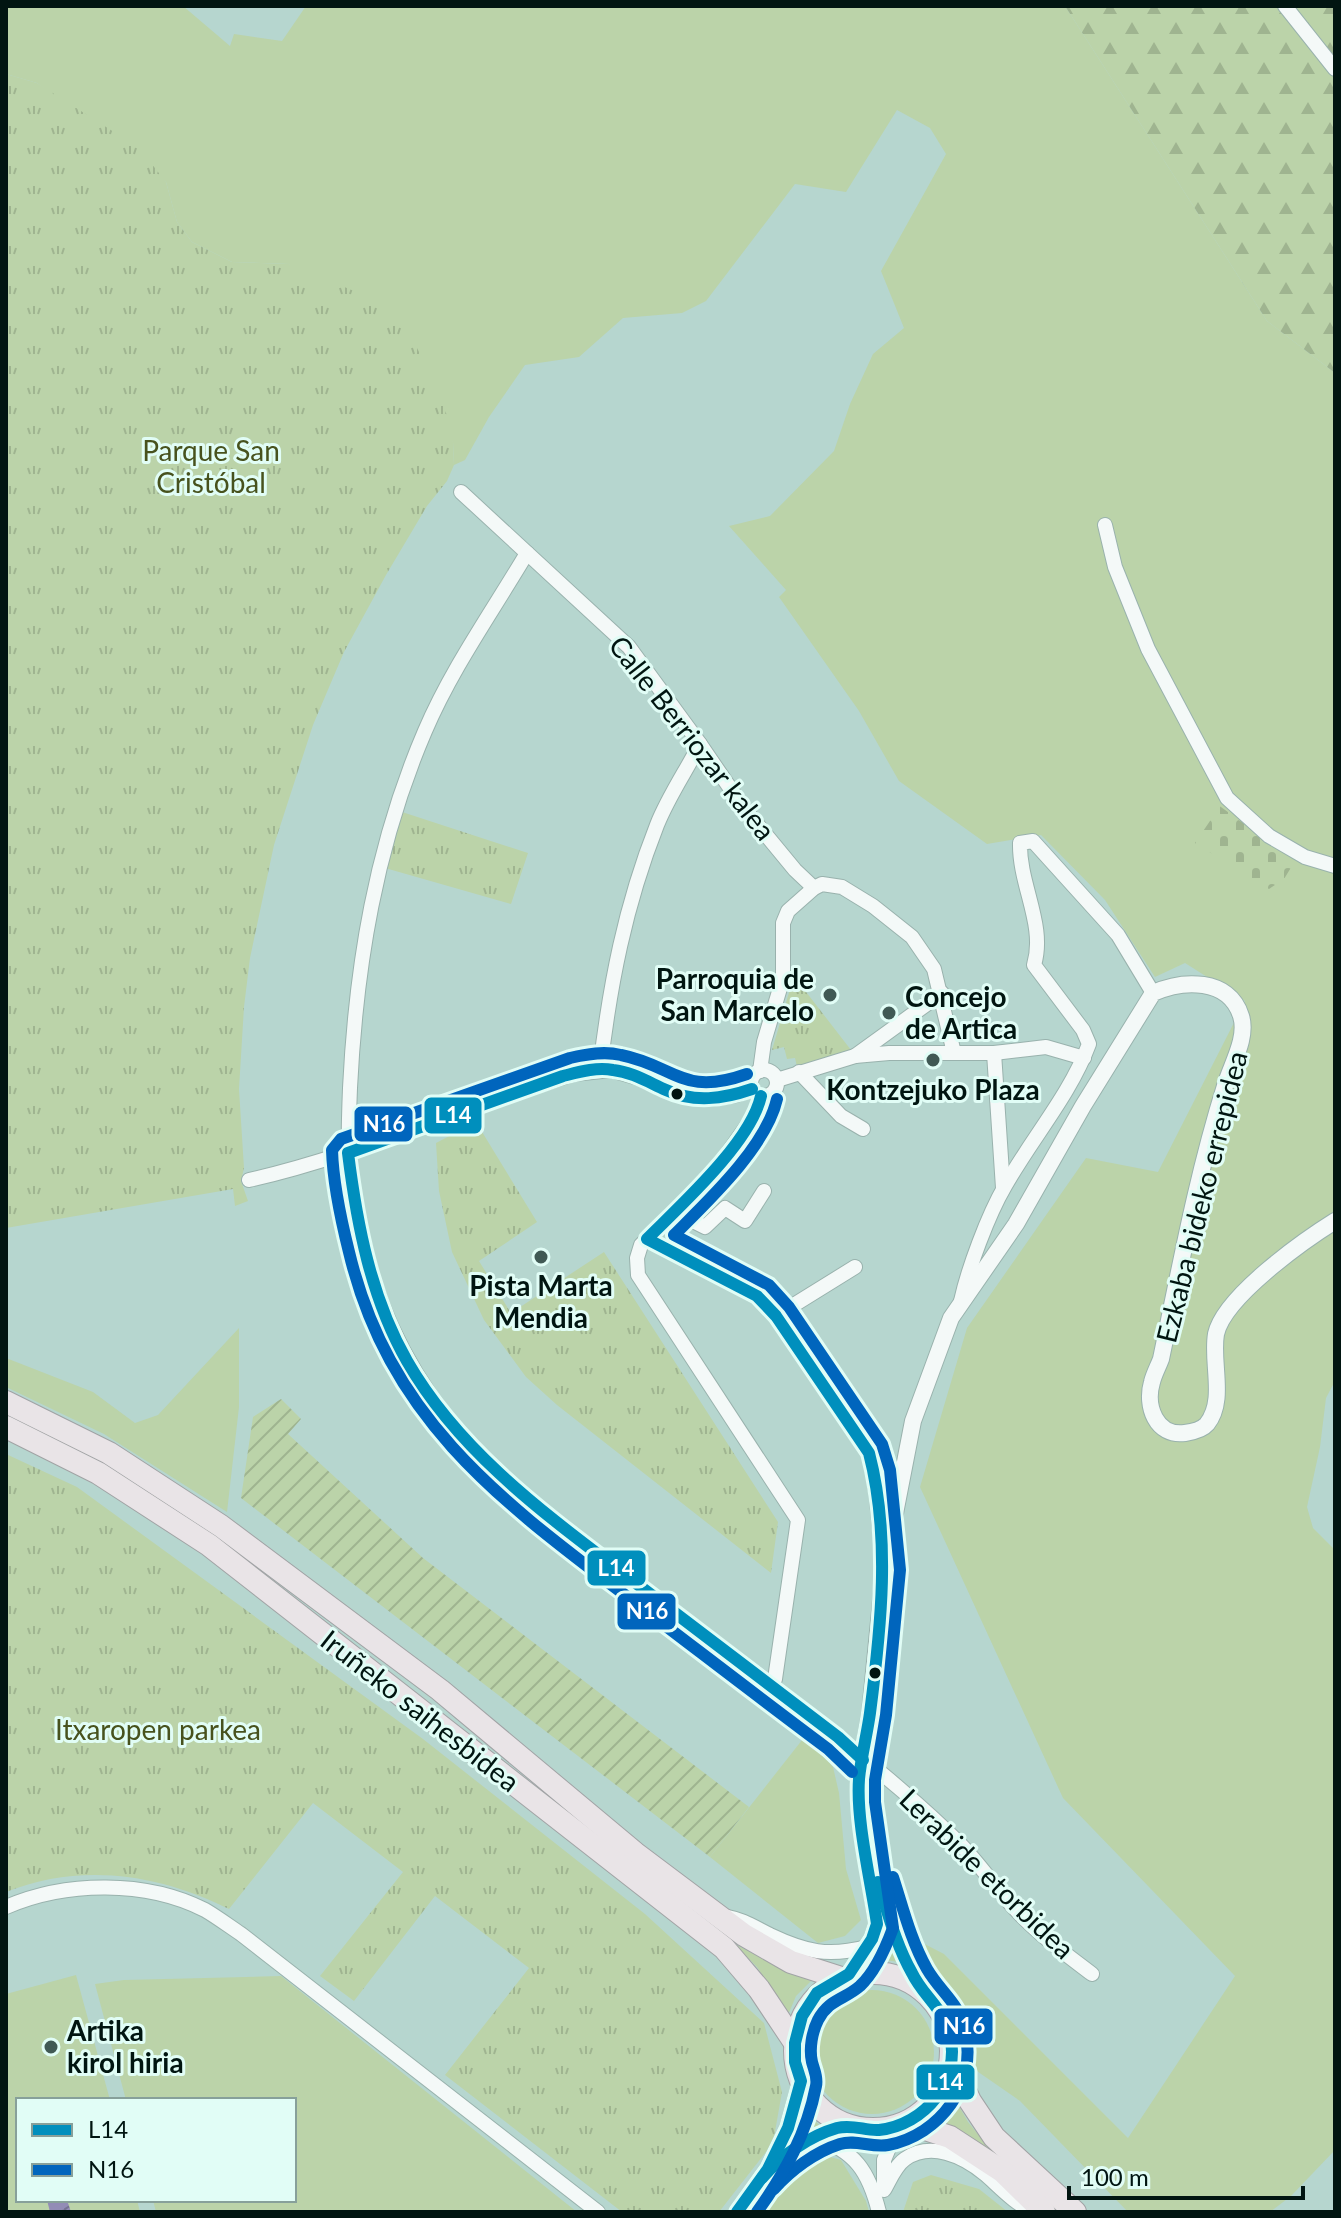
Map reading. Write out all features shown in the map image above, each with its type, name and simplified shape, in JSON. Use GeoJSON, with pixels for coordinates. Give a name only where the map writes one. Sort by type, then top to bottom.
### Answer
{"type":"FeatureCollection","features":[{"type":"Feature","properties":{"kind":"highway","name":"Iruñeko saihesbidea"},"geometry":{"type":"LineString","coordinates":[[6,1402],[109,1453],[221,1526],[440,1690],[635,1853],[744,1935],[791,1962],[845,1976]]}},
{"type":"Feature","properties":{"kind":"highway","name":"Iruñeko saihesbidea"},"geometry":{"type":"LineString","coordinates":[[6,1427],[98,1473],[209,1545],[724,1948],[759,1989],[795,2043]]}},
{"type":"Feature","properties":{"kind":"highway"},"geometry":{"type":"LineString","coordinates":[[1044,2212],[1002,2171],[950,2137],[903,2125],[874,2130],[849,2125],[829,2115],[812,2100],[795,2062],[795,2043],[802,2016],[817,1993],[845,1976],[889,1973],[906,1979],[922,1990],[937,2005],[951,2041],[952,2063],[970,2101],[994,2137],[1075,2212]]}},
{"type":"Feature","properties":{"kind":"highway"},"geometry":{"type":"LineString","coordinates":[[903,2125],[929,2107],[943,2086],[952,2063]]}},
{"type":"Feature","properties":{"kind":"street"},"geometry":{"type":"LineString","coordinates":[[1285,6],[1335,69]]}},
{"type":"Feature","properties":{"kind":"street","name":"Calle Berriozar kalea"},"geometry":{"type":"LineString","coordinates":[[461,492],[629,647],[743,807],[795,870],[814,888]]}},
{"type":"Feature","properties":{"kind":"street"},"geometry":{"type":"LineString","coordinates":[[1105,525],[1115,567],[1148,649],[1227,798],[1269,836],[1305,857],[1335,866]]}},
{"type":"Feature","properties":{"kind":"street","name":"Lerabide etorbidea"},"geometry":{"type":"LineString","coordinates":[[527,553],[448,682],[425,731],[387,838],[370,907],[353,1025],[348,1153],[359,1237],[391,1329],[409,1363],[446,1417],[480,1455],[551,1518],[907,1794],[962,1846],[1017,1912],[1092,1974]]}},
{"type":"Feature","properties":{"kind":"street"},"geometry":{"type":"LineString","coordinates":[[600,1069],[609,993],[627,910],[658,822],[700,744]]}},
{"type":"Feature","properties":{"kind":"street"},"geometry":{"type":"LineString","coordinates":[[845,1976],[867,1947],[877,1924],[859,1803],[859,1779],[870,1713],[884,1570],[913,1421],[943,1337],[960,1305],[1016,1224],[1083,1106],[1153,993],[1118,935],[1033,841],[1020,843],[1020,861],[1037,931],[1039,948],[1034,965],[1083,1030],[1089,1044],[1084,1058],[1003,1188],[965,1281],[960,1305]]}},
{"type":"Feature","properties":{"kind":"street"},"geometry":{"type":"LineString","coordinates":[[771,1686],[775,1679],[798,1520],[638,1275],[637,1258],[641,1245],[715,1171],[758,1110],[752,1078],[760,1071],[764,1042],[783,978],[783,923],[788,911],[814,888],[822,884],[842,887],[873,906],[912,937],[934,969],[954,1053]]}},
{"type":"Feature","properties":{"kind":"street","name":"Ezkaba bideko errepidea"},"geometry":{"type":"LineString","coordinates":[[1153,993],[1171,985],[1191,982],[1215,988],[1231,999],[1241,1016],[1242,1041],[1215,1121],[1161,1359],[1151,1384],[1150,1402],[1155,1419],[1164,1430],[1177,1434],[1205,1427],[1216,1407],[1215,1343],[1226,1313],[1279,1260],[1335,1221]]}},
{"type":"Feature","properties":{"kind":"street"},"geometry":{"type":"LineString","coordinates":[[855,1056],[942,993]]}},
{"type":"Feature","properties":{"kind":"street"},"geometry":{"type":"LineString","coordinates":[[777,1080],[855,1056],[994,1053],[1046,1047],[1084,1058]]}},
{"type":"Feature","properties":{"kind":"street"},"geometry":{"type":"LineString","coordinates":[[994,1053],[1003,1188]]}},
{"type":"Feature","properties":{"kind":"street"},"geometry":{"type":"LineString","coordinates":[[249,1180],[348,1153],[556,1079],[600,1069],[649,1081],[672,1093],[693,1097],[773,1093],[777,1080]]}},
{"type":"Feature","properties":{"kind":"street"},"geometry":{"type":"LineString","coordinates":[[760,1071],[770,1072],[777,1080]]}},
{"type":"Feature","properties":{"kind":"street"},"geometry":{"type":"LineString","coordinates":[[799,1072],[841,1116],[863,1129]]}},
{"type":"Feature","properties":{"kind":"street"},"geometry":{"type":"LineString","coordinates":[[675,1212],[705,1227],[725,1208],[745,1221],[764,1191]]}},
{"type":"Feature","properties":{"kind":"street"},"geometry":{"type":"LineString","coordinates":[[647,1239],[757,1296],[776,1316],[869,1453],[874,1472],[884,1570]]}},
{"type":"Feature","properties":{"kind":"street"},"geometry":{"type":"LineString","coordinates":[[776,1316],[855,1267]]}},
{"type":"Feature","properties":{"kind":"street"},"geometry":{"type":"LineString","coordinates":[[866,1847],[898,1941],[922,1990]]}},
{"type":"Feature","properties":{"kind":"street"},"geometry":{"type":"LineString","coordinates":[[6,1907],[39,1896],[88,1888],[160,1895],[203,1910],[241,1934],[598,2212]]}},
{"type":"Feature","properties":{"kind":"street","name":"Iruñeko saihesbidea"},"geometry":{"type":"LineString","coordinates":[[719,1915],[743,1920],[769,1934],[824,1954],[842,1954],[867,1947]]}},
{"type":"Feature","properties":{"kind":"street"},"geometry":{"type":"LineString","coordinates":[[737,2212],[768,2169],[788,2128],[801,2081]]}},
{"type":"Feature","properties":{"kind":"street"},"geometry":{"type":"LineString","coordinates":[[768,2169],[803,2144],[849,2125]]}},
{"type":"Feature","properties":{"kind":"street"},"geometry":{"type":"LineString","coordinates":[[889,2212],[884,2190],[884,2160],[903,2125]]}},
{"type":"Feature","properties":{"kind":"street"},"geometry":{"type":"LineString","coordinates":[[815,2138],[844,2149],[859,2162],[875,2194],[879,2212]]}},
{"type":"Feature","properties":{"kind":"street"},"geometry":{"type":"LineString","coordinates":[[884,2190],[903,2160],[931,2150],[961,2158],[1024,2208],[1035,2212]]}},
{"type":"Feature","properties":{"kind":"green space"},"geometry":{"type":"Polygon","coordinates":[[[6,6],[183,6],[230,46],[234,34],[282,41],[306,6],[1065,6],[1267,321],[1335,373],[1335,1381],[1326,1398],[1320,1447],[1307,1507],[1313,1528],[1335,1550],[1335,2150],[1291,2196],[1270,2212],[1128,2212],[1020,2101],[971,2067],[962,2010],[920,1964],[907,1935],[944,1954],[1128,2138],[1235,1976],[1063,1798],[920,1487],[967,1328],[1086,1158],[1158,1172],[1245,1001],[1185,963],[1155,977],[1105,900],[1041,835],[987,844],[899,781],[859,711],[779,597],[786,590],[729,526],[770,516],[834,451],[850,404],[873,354],[904,328],[881,271],[946,154],[930,128],[897,110],[846,192],[795,184],[706,301],[682,313],[623,318],[579,357],[525,365],[489,417],[465,460],[454,465],[453,442],[289,264],[232,262],[192,242],[177,222],[166,182],[37,83],[6,74],[6,6]]]}},
{"type":"Feature","properties":{"kind":"green space"},"geometry":{"type":"Polygon","coordinates":[[[1065,6],[1335,6],[1335,373],[1267,321],[1065,6]]]}},
{"type":"Feature","properties":{"kind":"green space","name":"Parque San Cristóbal"},"geometry":{"type":"Polygon","coordinates":[[[6,74],[37,83],[139,148],[166,182],[177,222],[192,242],[232,262],[289,264],[366,296],[412,338],[443,400],[453,442],[454,465],[447,481],[427,506],[344,652],[313,725],[274,845],[250,958],[244,1007],[239,1089],[244,1168],[241,1181],[248,1201],[235,1206],[233,1189],[6,1228],[6,74]]]}},
{"type":"Feature","properties":{"kind":"green space"},"geometry":{"type":"Polygon","coordinates":[[[1210,799],[1295,861],[1284,879],[1269,889],[1195,843],[1212,818],[1200,808],[1210,799]]]}},
{"type":"Feature","properties":{"kind":"green space"},"geometry":{"type":"Polygon","coordinates":[[[396,810],[528,853],[511,904],[378,866],[396,810]]]}},
{"type":"Feature","properties":{"kind":"green space"},"geometry":{"type":"Polygon","coordinates":[[[793,979],[851,1050],[797,1067],[795,1058],[787,1059],[784,1047],[772,1050],[793,979]]]}},
{"type":"Feature","properties":{"kind":"green space"},"geometry":{"type":"Polygon","coordinates":[[[476,1122],[537,1222],[479,1261],[511,1313],[604,1252],[778,1522],[771,1573],[557,1405],[526,1377],[484,1320],[452,1252],[439,1191],[436,1143],[476,1122]]]}},
{"type":"Feature","properties":{"kind":"green space"},"geometry":{"type":"Polygon","coordinates":[[[239,1328],[239,1407],[227,1512],[104,1434],[6,1387],[6,1358],[93,1392],[135,1423],[158,1415],[239,1328]]]}},
{"type":"Feature","properties":{"kind":"green space"},"geometry":{"type":"Polygon","coordinates":[[[281,1399],[301,1419],[288,1434],[423,1558],[749,1807],[710,1857],[241,1498],[253,1417],[281,1399]]]}},
{"type":"Feature","properties":{"kind":"green space","name":"Itxaropen parkea"},"geometry":{"type":"Polygon","coordinates":[[[6,1454],[77,1487],[423,1739],[645,1914],[764,2023],[782,2092],[773,2143],[719,2212],[622,2212],[445,2075],[529,1968],[435,1896],[354,2001],[320,1976],[403,1872],[313,1803],[229,1909],[175,1887],[119,1876],[63,1877],[6,1892],[6,1454]]]}},
{"type":"Feature","properties":{"kind":"green space"},"geometry":{"type":"Polygon","coordinates":[[[806,1735],[833,1767],[839,1793],[846,1869],[861,1920],[845,1936],[818,1943],[710,1857],[806,1735]]]}},
{"type":"Feature","properties":{"kind":"green space"},"geometry":{"type":"Polygon","coordinates":[[[884,1928],[899,1962],[871,1958],[884,1928]]]}},
{"type":"Feature","properties":{"kind":"green space"},"geometry":{"type":"Polygon","coordinates":[[[733,1943],[791,1974],[811,1981],[796,1996],[788,2015],[757,1967],[733,1943]]]}},
{"type":"Feature","properties":{"kind":"green space","name":"Artika kirol hiria"},"geometry":{"type":"Polygon","coordinates":[[[76,1975],[109,2098],[16,2098],[16,2202],[138,2202],[140,2212],[6,2212],[6,1994],[76,1975]]]}},
{"type":"Feature","properties":{"kind":"green space"},"geometry":{"type":"Polygon","coordinates":[[[281,1976],[577,2212],[156,2212],[154,2202],[296,2202],[296,2098],[125,2098],[95,1984],[124,1980],[281,1976]]]}},
{"type":"Feature","properties":{"kind":"green space"},"geometry":{"type":"Polygon","coordinates":[[[872,1990],[896,1994],[916,2008],[930,2028],[934,2052],[930,2076],[916,2096],[896,2110],[872,2114],[848,2110],[828,2096],[814,2076],[810,2052],[814,2028],[828,2008],[848,1994],[872,1990]]]}},
{"type":"Feature","properties":{"kind":"green space"},"geometry":{"type":"Polygon","coordinates":[[[953,2096],[968,2122],[993,2153],[961,2131],[933,2121],[953,2096]]]}},
{"type":"Feature","properties":{"kind":"green space"},"geometry":{"type":"Polygon","coordinates":[[[803,2108],[821,2127],[788,2146],[803,2108]]]}},
{"type":"Feature","properties":{"kind":"green space"},"geometry":{"type":"Polygon","coordinates":[[[816,2153],[841,2160],[866,2201],[869,2212],[769,2212],[760,2203],[784,2175],[816,2153]]]}},
{"type":"Feature","properties":{"kind":"green space"},"geometry":{"type":"Polygon","coordinates":[[[931,2175],[979,2189],[1008,2212],[903,2212],[913,2182],[931,2175]]]}},
{"type":"Feature","properties":{"kind":"water"},"geometry":{"type":"Polygon","coordinates":[[[48,2202],[68,2202],[71,2212],[50,2212],[48,2202]]]}},
{"type":"Feature","properties":{"kind":"transit line","name":"N16"},"geometry":{"type":"LineString","coordinates":[[747,1074],[725,1080],[693,1081],[621,1055],[608,1053],[570,1058],[341,1139],[332,1150],[336,1189],[349,1252],[367,1311],[391,1363],[421,1409],[456,1451],[536,1526],[828,1749],[852,1772]]}},
{"type":"Feature","properties":{"kind":"transit line","name":"L14"},"geometry":{"type":"LineString","coordinates":[[752,1089],[719,1097],[698,1098],[677,1094],[620,1071],[594,1070],[563,1076],[348,1153],[356,1207],[367,1260],[394,1337],[429,1396],[455,1428],[544,1512],[838,1737],[863,1760]]}},
{"type":"Feature","properties":{"kind":"transit line","name":"L14"},"geometry":{"type":"LineString","coordinates":[[737,2212],[768,2169],[788,2128],[801,2081],[795,2062],[795,2043],[802,2016],[817,1993],[849,1974],[872,1939],[877,1924],[859,1796],[878,1648],[882,1583],[880,1517],[869,1453],[776,1316],[757,1296],[647,1239],[730,1152],[755,1114],[761,1096]]}},
{"type":"Feature","properties":{"kind":"transit line","name":"N16"},"geometry":{"type":"LineString","coordinates":[[757,2212],[786,2167],[807,2120],[816,2083],[811,2052],[818,2020],[827,2008],[854,1991],[870,1974],[893,1928],[875,1802],[875,1780],[886,1715],[900,1570],[890,1470],[882,1444],[789,1307],[769,1285],[674,1235],[719,1190],[749,1154],[771,1117],[777,1099]]}},
{"type":"Feature","properties":{"kind":"transit line","name":"N16"},"geometry":{"type":"LineString","coordinates":[[774,2189],[804,2162],[831,2147],[852,2142],[888,2145],[924,2130],[939,2119],[960,2088],[968,2051],[962,2021],[921,1958],[893,1877]]}},
{"type":"Feature","properties":{"kind":"transit line","name":"L14"},"geometry":{"type":"LineString","coordinates":[[762,2178],[778,2162],[816,2136],[837,2128],[879,2130],[911,2120],[936,2098],[950,2069],[952,2052],[947,2026],[906,1962],[878,1882]]}},
{"type":"Feature","properties":{"kind":"place","name":"Parroquia de San Marcelo"},"geometry":{"type":"Point","coordinates":[830,995]}},
{"type":"Feature","properties":{"kind":"place","name":"Concejo de Artica"},"geometry":{"type":"Point","coordinates":[889,1013]}},
{"type":"Feature","properties":{"kind":"place","name":"Kontzejuko Plaza"},"geometry":{"type":"Point","coordinates":[933,1060]}},
{"type":"Feature","properties":{"kind":"place","name":"Pista Marta Mendia"},"geometry":{"type":"Point","coordinates":[541,1257]}},
{"type":"Feature","properties":{"kind":"place","name":"Artika kirol hiria"},"geometry":{"type":"Point","coordinates":[51,2047]}}]}
